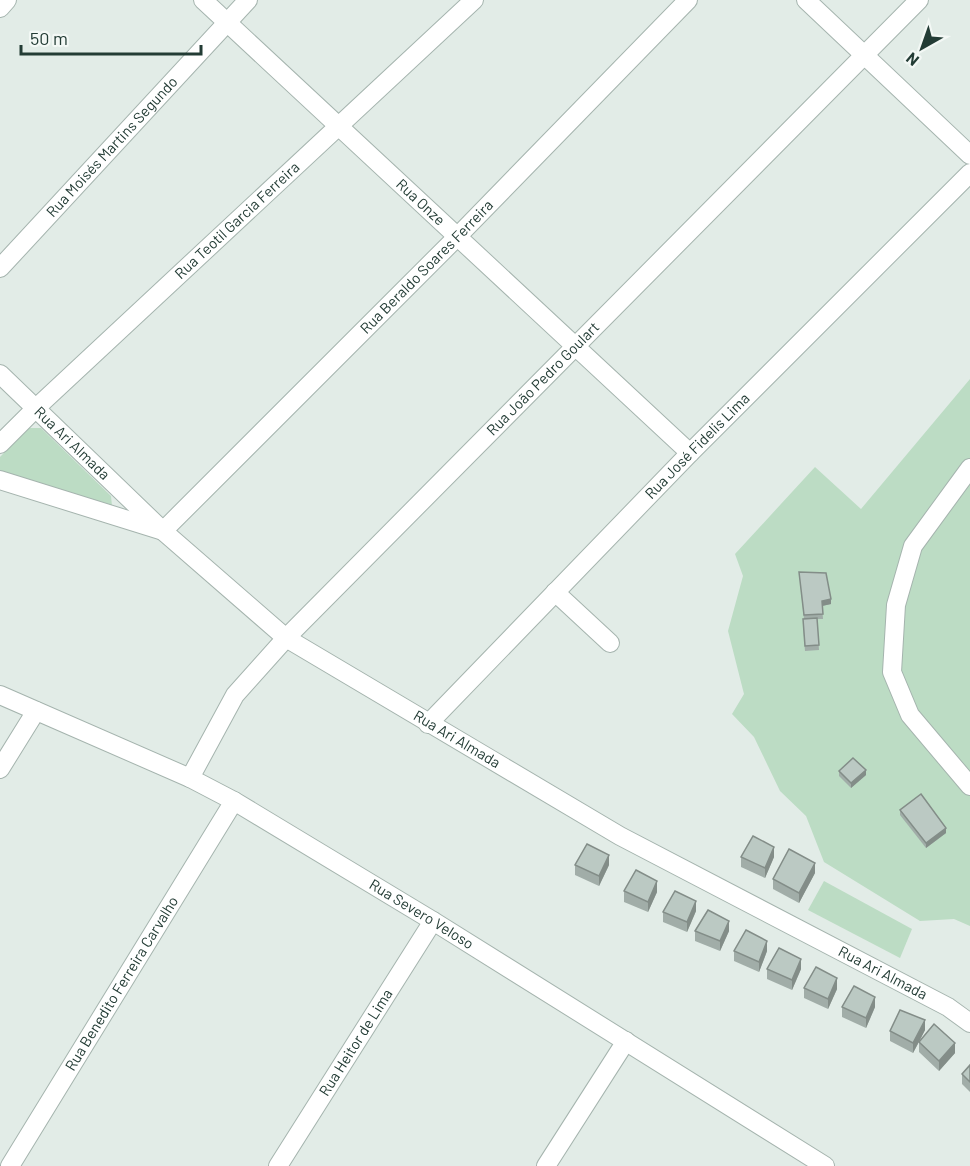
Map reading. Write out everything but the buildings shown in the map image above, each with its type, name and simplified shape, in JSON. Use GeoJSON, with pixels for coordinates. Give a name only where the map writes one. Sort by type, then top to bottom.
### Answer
{"type":"FeatureCollection","features":[{"type":"Feature","properties":{"kind":"street"},"geometry":{"type":"LineString","coordinates":[[0,8],[8,0]]}},
{"type":"Feature","properties":{"kind":"street","name":"Rua Onze"},"geometry":{"type":"LineString","coordinates":[[203,0],[690,453]]}},
{"type":"Feature","properties":{"kind":"street","name":"Rua Moisés Martins Segundo"},"geometry":{"type":"LineString","coordinates":[[0,268],[248,0]]}},
{"type":"Feature","properties":{"kind":"street","name":"Rua Teotil Garcia Ferreira"},"geometry":{"type":"LineString","coordinates":[[0,444],[474,0]]}},
{"type":"Feature","properties":{"kind":"street","name":"Rua Beraldo Soares Ferreira"},"geometry":{"type":"LineString","coordinates":[[163,531],[458,237],[688,0]]}},
{"type":"Feature","properties":{"kind":"street"},"geometry":{"type":"LineString","coordinates":[[806,0],[970,155]]}},
{"type":"Feature","properties":{"kind":"street","name":"Rua João Pedro Goulart"},"geometry":{"type":"LineString","coordinates":[[190,778],[235,695],[286,638],[919,0]]}},
{"type":"Feature","properties":{"kind":"street","name":"Rua José Fidelis Lima"},"geometry":{"type":"LineString","coordinates":[[428,724],[690,453],[970,173]]}},
{"type":"Feature","properties":{"kind":"street","name":"Rua Ari Almada"},"geometry":{"type":"LineString","coordinates":[[0,374],[163,531],[286,638],[620,836],[948,1007],[970,1023]]}},
{"type":"Feature","properties":{"kind":"street"},"geometry":{"type":"LineString","coordinates":[[970,468],[913,546],[896,604],[892,672],[910,715],[970,786]]}},
{"type":"Feature","properties":{"kind":"street"},"geometry":{"type":"LineString","coordinates":[[0,480],[163,531]]}},
{"type":"Feature","properties":{"kind":"street"},"geometry":{"type":"LineString","coordinates":[[555,591],[610,643]]}},
{"type":"Feature","properties":{"kind":"street","name":"Rua Severo Veloso"},"geometry":{"type":"LineString","coordinates":[[0,695],[190,778],[234,801],[626,1041],[806,1160],[825,1166]]}},
{"type":"Feature","properties":{"kind":"street"},"geometry":{"type":"LineString","coordinates":[[0,770],[36,711]]}},
{"type":"Feature","properties":{"kind":"street","name":"Rua Benedito Ferreira Carvalho"},"geometry":{"type":"LineString","coordinates":[[9,1166],[234,801]]}},
{"type":"Feature","properties":{"kind":"street","name":"Rua Heitor de Lima"},"geometry":{"type":"LineString","coordinates":[[278,1166],[433,921]]}},
{"type":"Feature","properties":{"kind":"street"},"geometry":{"type":"LineString","coordinates":[[546,1166],[626,1041]]}},
{"type":"Feature","properties":{"kind":"green space"},"geometry":{"type":"Polygon","coordinates":[[[970,379],[970,926],[954,919],[920,921],[824,862],[806,816],[780,791],[754,737],[732,714],[744,694],[728,631],[743,576],[735,554],[815,467],[861,509],[970,379]]]}},
{"type":"Feature","properties":{"kind":"green space"},"geometry":{"type":"Polygon","coordinates":[[[28,428],[41,428],[111,496],[112,506],[106,508],[0,471],[0,457],[28,428]]]}},
{"type":"Feature","properties":{"kind":"green space"},"geometry":{"type":"Polygon","coordinates":[[[824,881],[912,929],[900,958],[808,910],[824,881]]]}}]}
